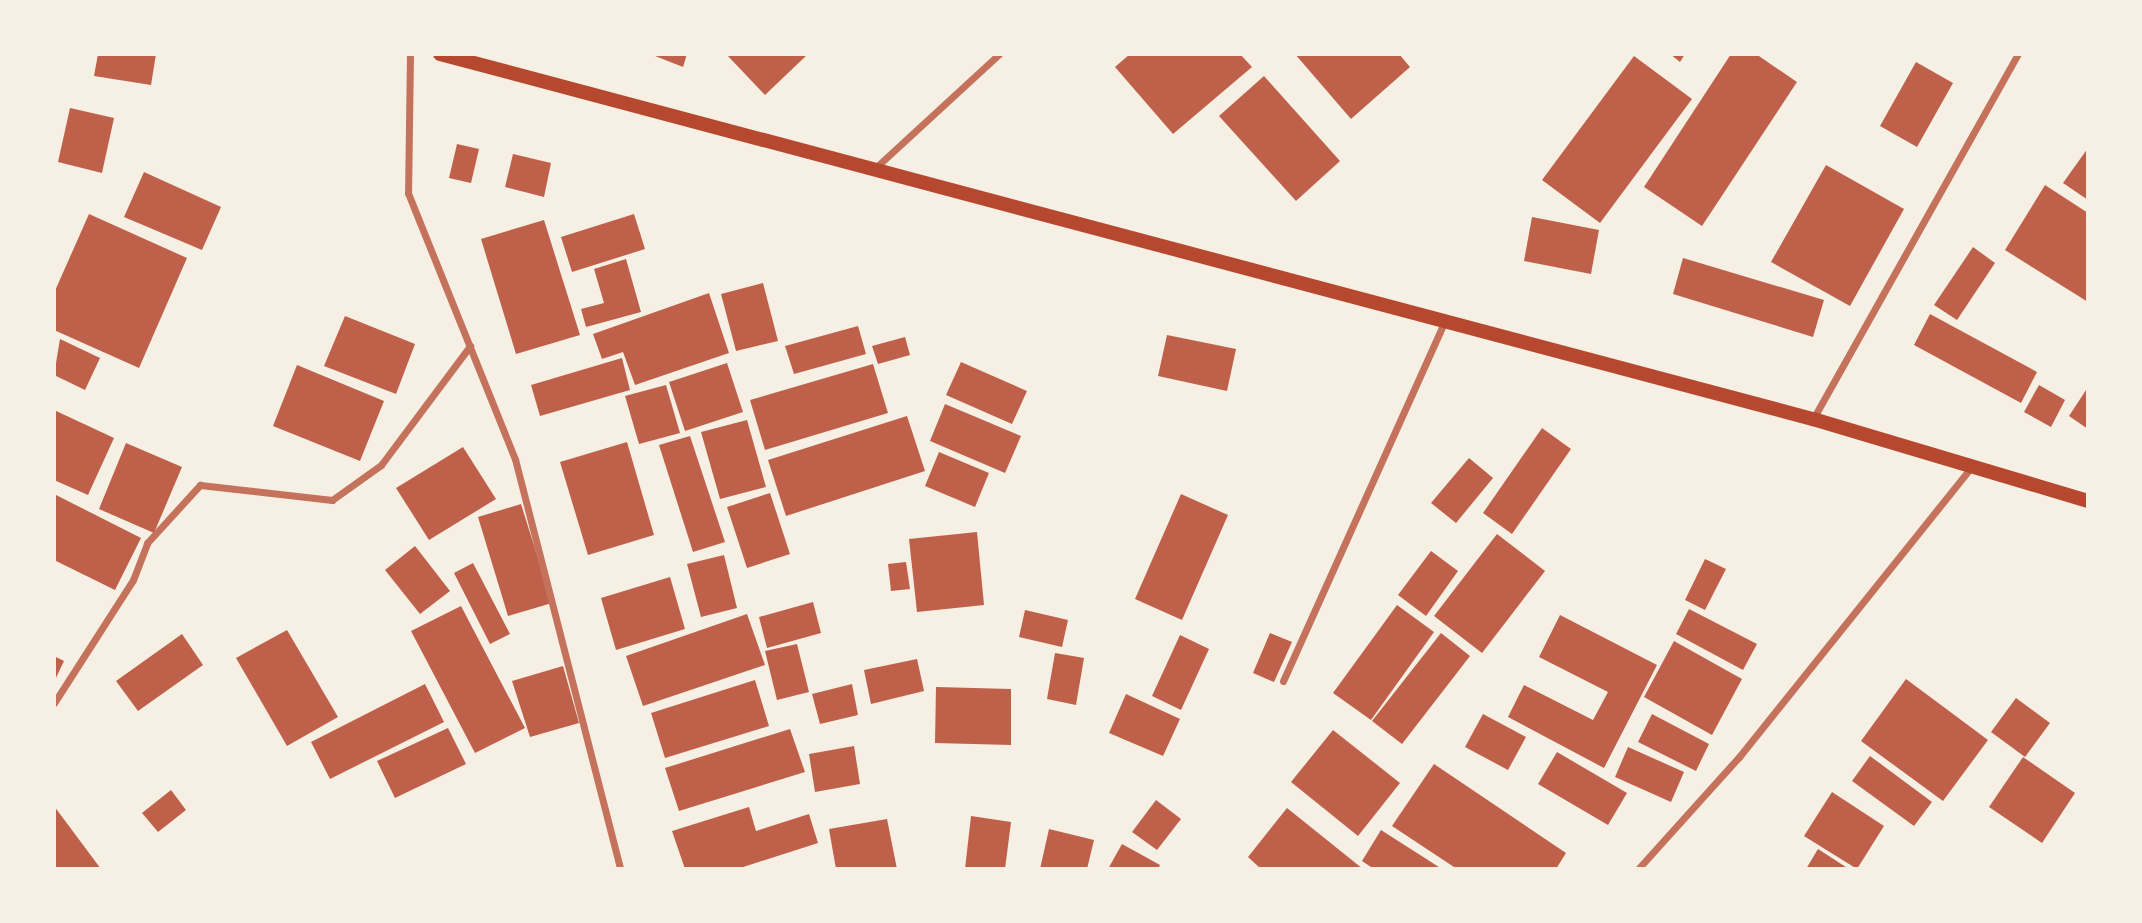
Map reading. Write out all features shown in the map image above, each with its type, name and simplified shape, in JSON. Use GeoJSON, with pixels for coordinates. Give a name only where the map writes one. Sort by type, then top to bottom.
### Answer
{"type":"FeatureCollection","features":[{"type":"Feature","properties":{"kind":"main road"},"geometry":{"type":"LineString","coordinates":[[440,54],[1813,419],[1973,464],[2088,501]]}},
{"type":"Feature","properties":{"kind":"street"},"geometry":{"type":"LineString","coordinates":[[410,54],[408,193],[515,459],[620,869]]}},
{"type":"Feature","properties":{"kind":"street"},"geometry":{"type":"LineString","coordinates":[[873,170],[999,54]]}},
{"type":"Feature","properties":{"kind":"street"},"geometry":{"type":"LineString","coordinates":[[1813,419],[2018,54]]}},
{"type":"Feature","properties":{"kind":"street"},"geometry":{"type":"LineString","coordinates":[[1283,681],[1446,321]]}},
{"type":"Feature","properties":{"kind":"street"},"geometry":{"type":"LineString","coordinates":[[54,703],[133,580],[147,543],[200,485],[332,500],[382,465],[470,346]]}},
{"type":"Feature","properties":{"kind":"street"},"geometry":{"type":"LineString","coordinates":[[1638,869],[1739,757],[1973,464]]}},
{"type":"Feature","properties":{"kind":"building"},"geometry":{"type":"Polygon","coordinates":[[[98,54],[156,54],[151,85],[94,76],[98,54]]]}},
{"type":"Feature","properties":{"kind":"building"},"geometry":{"type":"Polygon","coordinates":[[[650,54],[687,54],[683,67],[650,54]]]}},
{"type":"Feature","properties":{"kind":"building"},"geometry":{"type":"Polygon","coordinates":[[[726,54],[808,54],[765,95],[726,54]]]}},
{"type":"Feature","properties":{"kind":"building"},"geometry":{"type":"Polygon","coordinates":[[[1130,54],[1240,54],[1252,67],[1173,134],[1115,67],[1130,54]]]}},
{"type":"Feature","properties":{"kind":"building"},"geometry":{"type":"Polygon","coordinates":[[[1295,54],[1399,54],[1410,67],[1351,119],[1295,54]]]}},
{"type":"Feature","properties":{"kind":"building"},"geometry":{"type":"Polygon","coordinates":[[[1670,54],[1685,54],[1680,62],[1670,54]]]}},
{"type":"Feature","properties":{"kind":"building"},"geometry":{"type":"Polygon","coordinates":[[[1731,54],[1756,54],[1797,82],[1702,226],[1644,187],[1731,54]]]}},
{"type":"Feature","properties":{"kind":"building"},"geometry":{"type":"Polygon","coordinates":[[[1634,56],[1692,99],[1600,223],[1542,180],[1634,56]]]}},
{"type":"Feature","properties":{"kind":"building"},"geometry":{"type":"Polygon","coordinates":[[[1916,62],[1953,83],[1917,147],[1880,126],[1916,62]]]}},
{"type":"Feature","properties":{"kind":"building"},"geometry":{"type":"Polygon","coordinates":[[[1264,76],[1340,161],[1296,201],[1219,116],[1264,76]]]}},
{"type":"Feature","properties":{"kind":"building"},"geometry":{"type":"Polygon","coordinates":[[[70,108],[114,118],[102,173],[58,162],[70,108]]]}},
{"type":"Feature","properties":{"kind":"building"},"geometry":{"type":"Polygon","coordinates":[[[457,144],[479,149],[471,183],[449,178],[457,144]]]}},
{"type":"Feature","properties":{"kind":"building"},"geometry":{"type":"Polygon","coordinates":[[[2088,148],[2088,200],[2063,183],[2088,148]]]}},
{"type":"Feature","properties":{"kind":"building"},"geometry":{"type":"Polygon","coordinates":[[[513,154],[551,163],[544,197],[505,187],[513,154]]]}},
{"type":"Feature","properties":{"kind":"building"},"geometry":{"type":"Polygon","coordinates":[[[1826,165],[1904,209],[1850,306],[1771,262],[1826,165]]]}},
{"type":"Feature","properties":{"kind":"building"},"geometry":{"type":"Polygon","coordinates":[[[144,172],[221,207],[202,250],[124,217],[144,172]]]}},
{"type":"Feature","properties":{"kind":"building"},"geometry":{"type":"Polygon","coordinates":[[[2045,185],[2088,213],[2088,302],[2005,250],[2045,185]]]}},
{"type":"Feature","properties":{"kind":"building"},"geometry":{"type":"Polygon","coordinates":[[[89,214],[187,258],[139,368],[54,330],[54,293],[89,214]]]}},
{"type":"Feature","properties":{"kind":"building"},"geometry":{"type":"Polygon","coordinates":[[[634,214],[645,249],[572,272],[561,237],[634,214]]]}},
{"type":"Feature","properties":{"kind":"building"},"geometry":{"type":"Polygon","coordinates":[[[1532,217],[1599,230],[1591,274],[1524,261],[1532,217]]]}},
{"type":"Feature","properties":{"kind":"building"},"geometry":{"type":"Polygon","coordinates":[[[544,220],[580,335],[516,354],[481,239],[544,220]]]}},
{"type":"Feature","properties":{"kind":"building"},"geometry":{"type":"Polygon","coordinates":[[[1973,247],[1995,263],[1957,320],[1934,305],[1973,247]]]}},
{"type":"Feature","properties":{"kind":"building"},"geometry":{"type":"Polygon","coordinates":[[[1683,258],[1824,300],[1813,337],[1673,294],[1683,258]]]}},
{"type":"Feature","properties":{"kind":"building"},"geometry":{"type":"Polygon","coordinates":[[[626,259],[641,312],[586,327],[581,309],[604,303],[594,269],[626,259]]]}},
{"type":"Feature","properties":{"kind":"building"},"geometry":{"type":"Polygon","coordinates":[[[763,283],[778,341],[736,351],[721,294],[763,283]]]}},
{"type":"Feature","properties":{"kind":"building"},"geometry":{"type":"Polygon","coordinates":[[[709,293],[729,353],[635,385],[623,352],[602,359],[593,334],[709,293]]]}},
{"type":"Feature","properties":{"kind":"building"},"geometry":{"type":"Polygon","coordinates":[[[1930,314],[2037,372],[2021,403],[1914,345],[1930,314]]]}},
{"type":"Feature","properties":{"kind":"building"},"geometry":{"type":"Polygon","coordinates":[[[345,316],[415,344],[396,394],[324,366],[345,316]]]}},
{"type":"Feature","properties":{"kind":"building"},"geometry":{"type":"Polygon","coordinates":[[[858,326],[866,354],[794,374],[785,346],[858,326]]]}},
{"type":"Feature","properties":{"kind":"building"},"geometry":{"type":"Polygon","coordinates":[[[1167,335],[1236,349],[1227,391],[1158,376],[1167,335]]]}},
{"type":"Feature","properties":{"kind":"building"},"geometry":{"type":"Polygon","coordinates":[[[905,337],[910,355],[878,364],[872,346],[905,337]]]}},
{"type":"Feature","properties":{"kind":"building"},"geometry":{"type":"Polygon","coordinates":[[[60,339],[100,358],[85,390],[54,375],[60,339]]]}},
{"type":"Feature","properties":{"kind":"building"},"geometry":{"type":"Polygon","coordinates":[[[622,358],[630,390],[540,416],[531,385],[622,358]]]}},
{"type":"Feature","properties":{"kind":"building"},"geometry":{"type":"Polygon","coordinates":[[[961,362],[1027,391],[1012,424],[946,395],[961,362]]]}},
{"type":"Feature","properties":{"kind":"building"},"geometry":{"type":"Polygon","coordinates":[[[727,363],[743,412],[685,431],[669,382],[727,363]]]}},
{"type":"Feature","properties":{"kind":"building"},"geometry":{"type":"Polygon","coordinates":[[[873,364],[888,413],[765,450],[750,400],[873,364]]]}},
{"type":"Feature","properties":{"kind":"building"},"geometry":{"type":"Polygon","coordinates":[[[297,365],[384,401],[360,461],[273,426],[297,365]]]}},
{"type":"Feature","properties":{"kind":"building"},"geometry":{"type":"Polygon","coordinates":[[[666,385],[680,433],[639,444],[625,396],[666,385]]]}},
{"type":"Feature","properties":{"kind":"building"},"geometry":{"type":"Polygon","coordinates":[[[2039,385],[2065,400],[2051,427],[2024,412],[2039,385]]]}},
{"type":"Feature","properties":{"kind":"building"},"geometry":{"type":"Polygon","coordinates":[[[2088,387],[2088,429],[2069,416],[2088,387]]]}},
{"type":"Feature","properties":{"kind":"building"},"geometry":{"type":"Polygon","coordinates":[[[945,404],[1021,436],[1005,473],[930,441],[945,404]]]}},
{"type":"Feature","properties":{"kind":"building"},"geometry":{"type":"Polygon","coordinates":[[[54,410],[114,438],[88,495],[54,480],[54,410]]]}},
{"type":"Feature","properties":{"kind":"building"},"geometry":{"type":"Polygon","coordinates":[[[907,416],[925,471],[786,516],[768,460],[907,416]]]}},
{"type":"Feature","properties":{"kind":"building"},"geometry":{"type":"Polygon","coordinates":[[[747,420],[766,487],[720,499],[701,432],[747,420]]]}},
{"type":"Feature","properties":{"kind":"building"},"geometry":{"type":"Polygon","coordinates":[[[1542,428],[1571,449],[1512,534],[1483,513],[1542,428]]]}},
{"type":"Feature","properties":{"kind":"building"},"geometry":{"type":"Polygon","coordinates":[[[690,436],[725,542],[693,552],[659,445],[690,436]]]}},
{"type":"Feature","properties":{"kind":"building"},"geometry":{"type":"Polygon","coordinates":[[[627,442],[654,535],[588,555],[560,462],[627,442]]]}},
{"type":"Feature","properties":{"kind":"building"},"geometry":{"type":"Polygon","coordinates":[[[126,443],[182,467],[154,533],[99,509],[126,443]]]}},
{"type":"Feature","properties":{"kind":"building"},"geometry":{"type":"Polygon","coordinates":[[[463,447],[496,499],[429,540],[396,488],[463,447]]]}},
{"type":"Feature","properties":{"kind":"building"},"geometry":{"type":"Polygon","coordinates":[[[939,452],[989,473],[975,507],[925,486],[939,452]]]}},
{"type":"Feature","properties":{"kind":"building"},"geometry":{"type":"Polygon","coordinates":[[[1469,458],[1493,478],[1456,523],[1431,503],[1469,458]]]}},
{"type":"Feature","properties":{"kind":"building"},"geometry":{"type":"Polygon","coordinates":[[[770,493],[790,554],[747,568],[727,507],[770,493]]]}},
{"type":"Feature","properties":{"kind":"building"},"geometry":{"type":"Polygon","coordinates":[[[54,494],[141,538],[115,590],[54,560],[54,494]]]}},
{"type":"Feature","properties":{"kind":"building"},"geometry":{"type":"Polygon","coordinates":[[[1181,494],[1228,515],[1182,620],[1135,599],[1181,494]]]}},
{"type":"Feature","properties":{"kind":"building"},"geometry":{"type":"Polygon","coordinates":[[[521,504],[552,603],[508,616],[478,517],[521,504]]]}},
{"type":"Feature","properties":{"kind":"building"},"geometry":{"type":"Polygon","coordinates":[[[977,532],[984,605],[917,612],[909,539],[977,532]]]}},
{"type":"Feature","properties":{"kind":"building"},"geometry":{"type":"Polygon","coordinates":[[[1497,534],[1545,571],[1482,653],[1434,616],[1497,534]]]}},
{"type":"Feature","properties":{"kind":"building"},"geometry":{"type":"Polygon","coordinates":[[[415,546],[450,591],[420,614],[385,570],[415,546]]]}},
{"type":"Feature","properties":{"kind":"building"},"geometry":{"type":"Polygon","coordinates":[[[1431,551],[1458,571],[1426,616],[1398,595],[1431,551]]]}},
{"type":"Feature","properties":{"kind":"building"},"geometry":{"type":"Polygon","coordinates":[[[724,555],[737,608],[701,617],[687,564],[724,555]]]}},
{"type":"Feature","properties":{"kind":"building"},"geometry":{"type":"Polygon","coordinates":[[[1705,559],[1726,569],[1705,610],[1685,600],[1705,559]]]}},
{"type":"Feature","properties":{"kind":"building"},"geometry":{"type":"Polygon","coordinates":[[[906,562],[910,589],[891,591],[888,564],[906,562]]]}},
{"type":"Feature","properties":{"kind":"building"},"geometry":{"type":"Polygon","coordinates":[[[473,563],[510,634],[490,644],[454,573],[473,563]]]}},
{"type":"Feature","properties":{"kind":"building"},"geometry":{"type":"Polygon","coordinates":[[[670,577],[685,629],[616,650],[601,598],[670,577]]]}},
{"type":"Feature","properties":{"kind":"building"},"geometry":{"type":"Polygon","coordinates":[[[813,602],[821,633],[767,648],[759,617],[813,602]]]}},
{"type":"Feature","properties":{"kind":"building"},"geometry":{"type":"Polygon","coordinates":[[[1397,605],[1434,632],[1371,720],[1333,693],[1397,605]]]}},
{"type":"Feature","properties":{"kind":"building"},"geometry":{"type":"Polygon","coordinates":[[[461,606],[525,728],[475,753],[411,631],[461,606]]]}},
{"type":"Feature","properties":{"kind":"building"},"geometry":{"type":"Polygon","coordinates":[[[1689,609],[1757,644],[1743,670],[1676,634],[1689,609]]]}},
{"type":"Feature","properties":{"kind":"building"},"geometry":{"type":"Polygon","coordinates":[[[1025,610],[1068,620],[1062,647],[1019,637],[1025,610]]]}},
{"type":"Feature","properties":{"kind":"building"},"geometry":{"type":"Polygon","coordinates":[[[747,614],[765,665],[643,706],[626,656],[747,614]]]}},
{"type":"Feature","properties":{"kind":"building"},"geometry":{"type":"Polygon","coordinates":[[[1560,615],[1657,665],[1604,768],[1508,717],[1524,685],[1593,720],[1608,692],[1539,657],[1560,615]]]}},
{"type":"Feature","properties":{"kind":"building"},"geometry":{"type":"Polygon","coordinates":[[[287,630],[338,717],[287,746],[236,658],[287,630]]]}},
{"type":"Feature","properties":{"kind":"building"},"geometry":{"type":"Polygon","coordinates":[[[1270,633],[1292,642],[1274,682],[1253,673],[1270,633]]]}},
{"type":"Feature","properties":{"kind":"building"},"geometry":{"type":"Polygon","coordinates":[[[1441,633],[1470,656],[1402,744],[1372,721],[1441,633]]]}},
{"type":"Feature","properties":{"kind":"building"},"geometry":{"type":"Polygon","coordinates":[[[182,634],[203,665],[138,711],[116,681],[182,634]]]}},
{"type":"Feature","properties":{"kind":"building"},"geometry":{"type":"Polygon","coordinates":[[[1180,635],[1209,649],[1181,710],[1152,696],[1180,635]]]}},
{"type":"Feature","properties":{"kind":"building"},"geometry":{"type":"Polygon","coordinates":[[[1674,641],[1742,679],[1712,735],[1644,697],[1674,641]]]}},
{"type":"Feature","properties":{"kind":"building"},"geometry":{"type":"Polygon","coordinates":[[[797,644],[809,692],[777,700],[765,651],[797,644]]]}},
{"type":"Feature","properties":{"kind":"building"},"geometry":{"type":"Polygon","coordinates":[[[1055,653],[1084,658],[1076,705],[1047,699],[1055,653]]]}},
{"type":"Feature","properties":{"kind":"building"},"geometry":{"type":"Polygon","coordinates":[[[54,656],[64,661],[54,682],[54,656]]]}},
{"type":"Feature","properties":{"kind":"building"},"geometry":{"type":"Polygon","coordinates":[[[917,659],[924,691],[871,704],[864,670],[917,659]]]}},
{"type":"Feature","properties":{"kind":"building"},"geometry":{"type":"Polygon","coordinates":[[[563,666],[579,723],[530,737],[512,681],[563,666]]]}},
{"type":"Feature","properties":{"kind":"building"},"geometry":{"type":"Polygon","coordinates":[[[1906,679],[1988,740],[1943,801],[1861,741],[1906,679]]]}},
{"type":"Feature","properties":{"kind":"building"},"geometry":{"type":"Polygon","coordinates":[[[755,680],[769,726],[665,758],[651,713],[755,680]]]}},
{"type":"Feature","properties":{"kind":"building"},"geometry":{"type":"Polygon","coordinates":[[[425,684],[444,722],[330,779],[311,742],[425,684]]]}},
{"type":"Feature","properties":{"kind":"building"},"geometry":{"type":"Polygon","coordinates":[[[852,684],[858,715],[820,724],[812,694],[852,684]]]}},
{"type":"Feature","properties":{"kind":"building"},"geometry":{"type":"Polygon","coordinates":[[[936,687],[1011,689],[1011,745],[935,743],[936,687]]]}},
{"type":"Feature","properties":{"kind":"building"},"geometry":{"type":"Polygon","coordinates":[[[1126,694],[1180,719],[1163,756],[1109,733],[1126,694]]]}},
{"type":"Feature","properties":{"kind":"building"},"geometry":{"type":"Polygon","coordinates":[[[2016,698],[2050,723],[2025,757],[1991,732],[2016,698]]]}},
{"type":"Feature","properties":{"kind":"building"},"geometry":{"type":"Polygon","coordinates":[[[1483,714],[1526,737],[1508,770],[1465,747],[1483,714]]]}},
{"type":"Feature","properties":{"kind":"building"},"geometry":{"type":"Polygon","coordinates":[[[1652,714],[1709,744],[1696,771],[1638,742],[1652,714]]]}},
{"type":"Feature","properties":{"kind":"building"},"geometry":{"type":"Polygon","coordinates":[[[448,728],[466,764],[395,798],[377,761],[448,728]]]}},
{"type":"Feature","properties":{"kind":"building"},"geometry":{"type":"Polygon","coordinates":[[[790,729],[805,772],[679,811],[665,768],[790,729]]]}},
{"type":"Feature","properties":{"kind":"building"},"geometry":{"type":"Polygon","coordinates":[[[1333,730],[1400,783],[1358,836],[1291,782],[1333,730]]]}},
{"type":"Feature","properties":{"kind":"building"},"geometry":{"type":"Polygon","coordinates":[[[854,746],[860,784],[815,792],[809,754],[854,746]]]}},
{"type":"Feature","properties":{"kind":"building"},"geometry":{"type":"Polygon","coordinates":[[[1628,747],[1684,772],[1671,802],[1615,777],[1628,747]]]}},
{"type":"Feature","properties":{"kind":"building"},"geometry":{"type":"Polygon","coordinates":[[[1557,752],[1627,793],[1608,825],[1538,784],[1557,752]]]}},
{"type":"Feature","properties":{"kind":"building"},"geometry":{"type":"Polygon","coordinates":[[[1870,756],[1932,802],[1914,826],[1852,781],[1870,756]]]}},
{"type":"Feature","properties":{"kind":"building"},"geometry":{"type":"Polygon","coordinates":[[[2023,757],[2075,793],[2042,843],[1989,807],[2023,757]]]}},
{"type":"Feature","properties":{"kind":"building"},"geometry":{"type":"Polygon","coordinates":[[[1434,764],[1566,853],[1556,869],[1457,869],[1392,826],[1434,764]]]}},
{"type":"Feature","properties":{"kind":"building"},"geometry":{"type":"Polygon","coordinates":[[[171,790],[186,810],[158,832],[142,813],[171,790]]]}},
{"type":"Feature","properties":{"kind":"building"},"geometry":{"type":"Polygon","coordinates":[[[1832,792],[1884,826],[1857,869],[1804,836],[1832,792]]]}},
{"type":"Feature","properties":{"kind":"building"},"geometry":{"type":"Polygon","coordinates":[[[1156,800],[1181,819],[1157,850],[1132,832],[1156,800]]]}},
{"type":"Feature","properties":{"kind":"building"},"geometry":{"type":"Polygon","coordinates":[[[54,806],[101,869],[54,869],[54,806]]]}},
{"type":"Feature","properties":{"kind":"building"},"geometry":{"type":"Polygon","coordinates":[[[749,807],[756,831],[809,814],[818,843],[737,869],[685,869],[672,831],[749,807]]]}},
{"type":"Feature","properties":{"kind":"building"},"geometry":{"type":"Polygon","coordinates":[[[1287,808],[1363,869],[1261,869],[1248,857],[1287,808]]]}},
{"type":"Feature","properties":{"kind":"building"},"geometry":{"type":"Polygon","coordinates":[[[971,816],[1011,822],[1005,869],[965,869],[971,816]]]}},
{"type":"Feature","properties":{"kind":"building"},"geometry":{"type":"Polygon","coordinates":[[[887,819],[897,869],[836,869],[829,829],[887,819]]]}},
{"type":"Feature","properties":{"kind":"building"},"geometry":{"type":"Polygon","coordinates":[[[1049,829],[1094,840],[1087,869],[1040,869],[1049,829]]]}},
{"type":"Feature","properties":{"kind":"building"},"geometry":{"type":"Polygon","coordinates":[[[1381,830],[1442,869],[1374,869],[1362,861],[1381,830]]]}},
{"type":"Feature","properties":{"kind":"building"},"geometry":{"type":"Polygon","coordinates":[[[1122,844],[1160,865],[1158,869],[1108,869],[1122,844]]]}},
{"type":"Feature","properties":{"kind":"building"},"geometry":{"type":"Polygon","coordinates":[[[1818,849],[1849,869],[1806,869],[1818,849]]]}}]}
